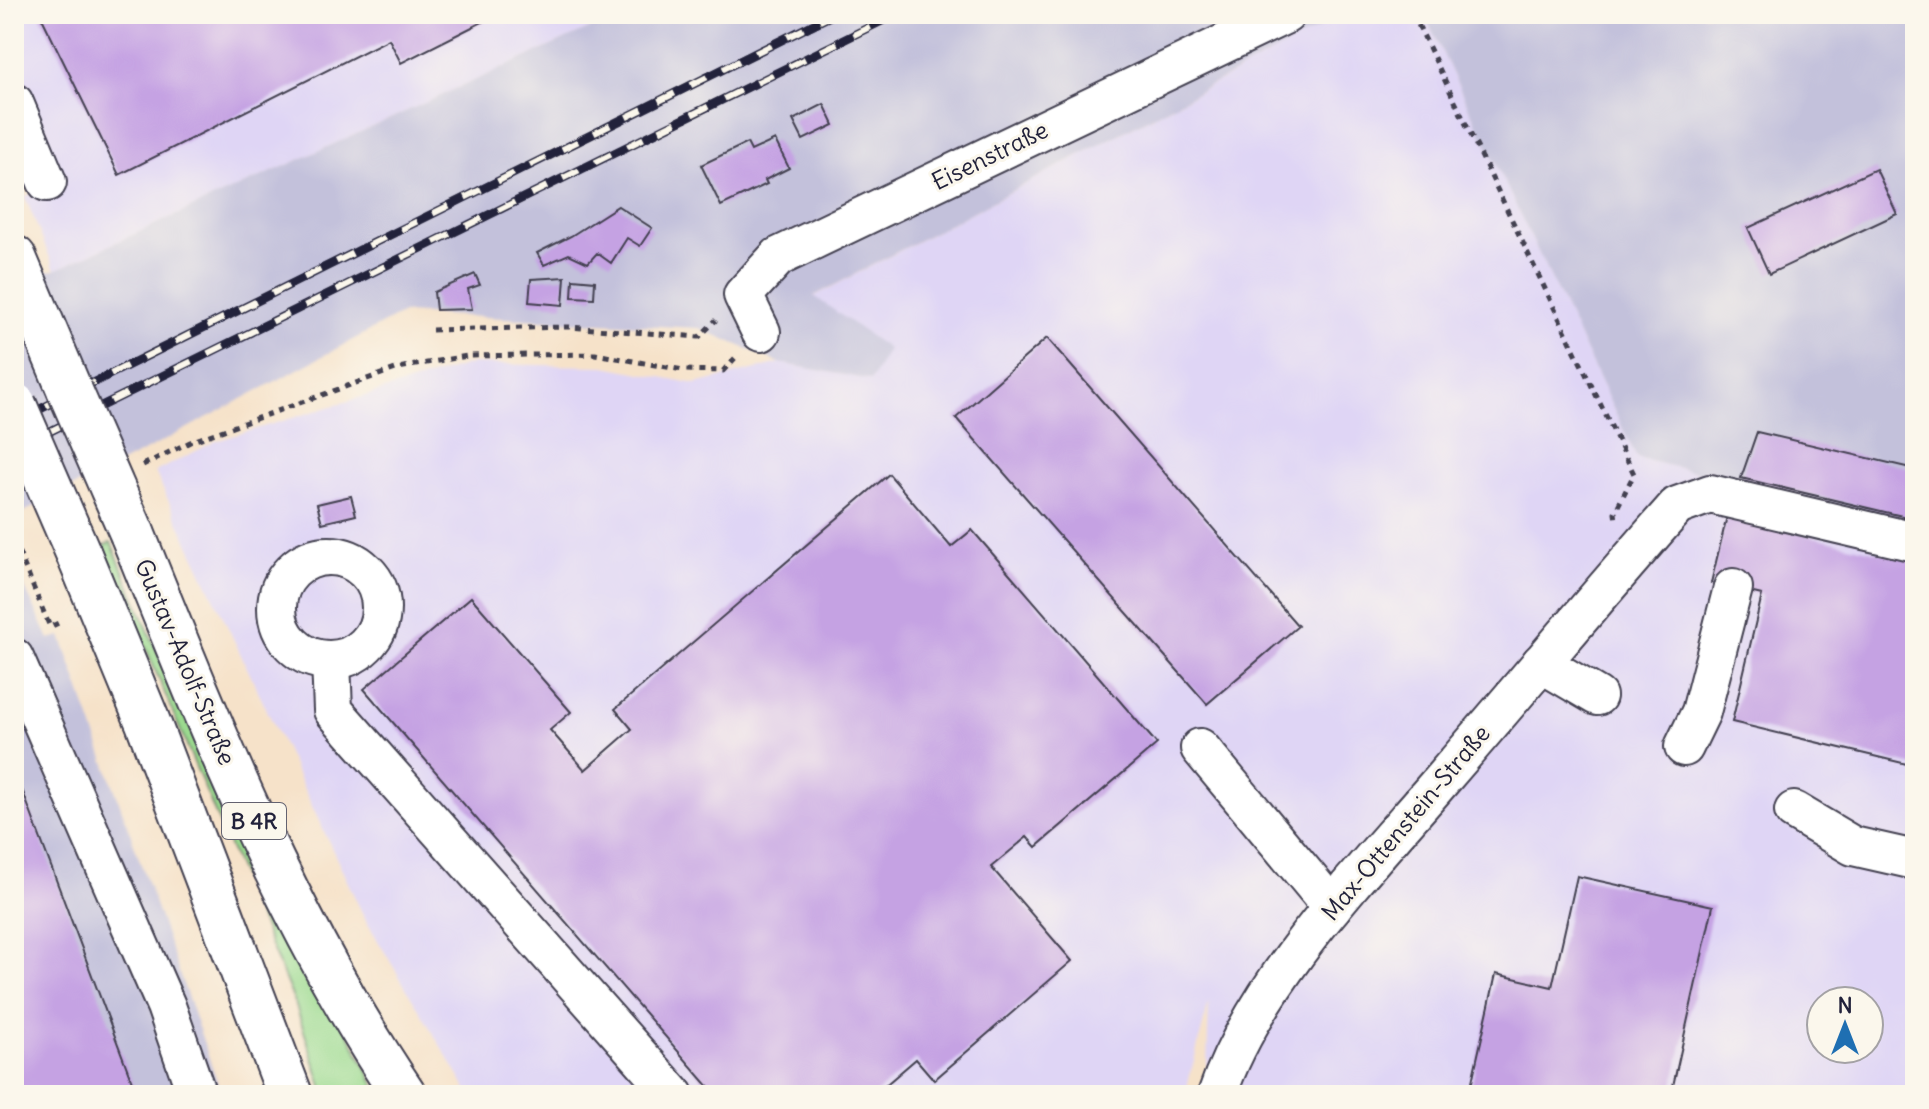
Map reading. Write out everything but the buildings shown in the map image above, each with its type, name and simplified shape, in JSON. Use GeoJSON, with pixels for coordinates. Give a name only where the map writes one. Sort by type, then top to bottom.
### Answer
{"type":"FeatureCollection","features":[{"type":"Feature","properties":{"kind":"main road","name":"Gustav-Adolf-Straße"},"geometry":{"type":"LineString","coordinates":[[14,258],[213,732],[309,939],[404,1095]]}},
{"type":"Feature","properties":{"kind":"main road","name":"B 4R"},"geometry":{"type":"LineString","coordinates":[[14,405],[147,720],[290,1095]]}},
{"type":"Feature","properties":{"kind":"street","name":"Eisenstraße"},"geometry":{"type":"LineString","coordinates":[[743,295],[778,257],[1286,14]]}},
{"type":"Feature","properties":{"kind":"street"},"geometry":{"type":"LineString","coordinates":[[14,103],[47,182]]}},
{"type":"Feature","properties":{"kind":"street"},"geometry":{"type":"LineString","coordinates":[[743,295],[761,332]]}},
{"type":"Feature","properties":{"kind":"street","name":"Max-Ottenstein-Straße"},"geometry":{"type":"LineString","coordinates":[[1217,1095],[1228,1062],[1269,993],[1332,907],[1677,506],[1710,494],[1915,542]]}},
{"type":"Feature","properties":{"kind":"street"},"geometry":{"type":"LineString","coordinates":[[1684,747],[1701,712],[1733,588]]}},
{"type":"Feature","properties":{"kind":"street"},"geometry":{"type":"LineString","coordinates":[[14,658],[28,724],[166,1006],[197,1095]]}},
{"type":"Feature","properties":{"kind":"street"},"geometry":{"type":"LineString","coordinates":[[331,661],[333,710],[674,1095]]}},
{"type":"Feature","properties":{"kind":"street"},"geometry":{"type":"LineString","coordinates":[[1541,663],[1597,696]]}},
{"type":"Feature","properties":{"kind":"street"},"geometry":{"type":"LineString","coordinates":[[1200,748],[1332,907]]}},
{"type":"Feature","properties":{"kind":"street"},"geometry":{"type":"LineString","coordinates":[[1794,811],[1850,858],[1915,860]]}},
{"type":"Feature","properties":{"kind":"path"},"geometry":{"type":"LineString","coordinates":[[1413,14],[1634,474],[1615,512],[1621,569]]}},
{"type":"Feature","properties":{"kind":"path"},"geometry":{"type":"LineString","coordinates":[[432,330],[569,327],[699,337],[743,295]]}},
{"type":"Feature","properties":{"kind":"path"},"geometry":{"type":"LineString","coordinates":[[139,467],[190,442],[398,368],[467,356],[595,354],[683,370],[723,371]]}},
{"type":"Feature","properties":{"kind":"path"},"geometry":{"type":"LineString","coordinates":[[14,541],[50,627],[63,621]]}},
{"type":"Feature","properties":{"kind":"shaded area"},"geometry":{"type":"Polygon","coordinates":[[[14,14],[622,14],[55,270],[25,197],[63,178],[14,59],[14,14]]]}},
{"type":"Feature","properties":{"kind":"shaded area"},"geometry":{"type":"Polygon","coordinates":[[[622,14],[1345,14],[814,296],[888,349],[871,380],[780,363],[699,328],[403,313],[14,517],[14,276],[55,270],[622,14]]]}},
{"type":"Feature","properties":{"kind":"shaded area"},"geometry":{"type":"Polygon","coordinates":[[[1345,14],[1424,14],[1637,458],[1915,523],[1915,1095],[1206,1095],[1209,1002],[1185,1095],[470,1095],[365,919],[155,472],[216,441],[471,364],[605,366],[696,384],[780,363],[871,380],[887,349],[813,297],[1345,14]]]}},
{"type":"Feature","properties":{"kind":"shaded area"},"geometry":{"type":"Polygon","coordinates":[[[1424,14],[1915,14],[1915,523],[1637,458],[1424,14]]]}},
{"type":"Feature","properties":{"kind":"shaded area"},"geometry":{"type":"Polygon","coordinates":[[[14,564],[49,639],[61,636],[222,1095],[14,1095],[14,564]]]}},
{"type":"Feature","properties":{"kind":"green space"},"geometry":{"type":"Polygon","coordinates":[[[111,542],[181,708],[380,1095],[325,1095],[295,1003],[103,546],[111,542]]]}},
{"type":"Feature","properties":{"kind":"railway"},"geometry":{"type":"LineString","coordinates":[[14,422],[834,14]]}},
{"type":"Feature","properties":{"kind":"railway"},"geometry":{"type":"LineString","coordinates":[[14,449],[896,14]]}}]}
